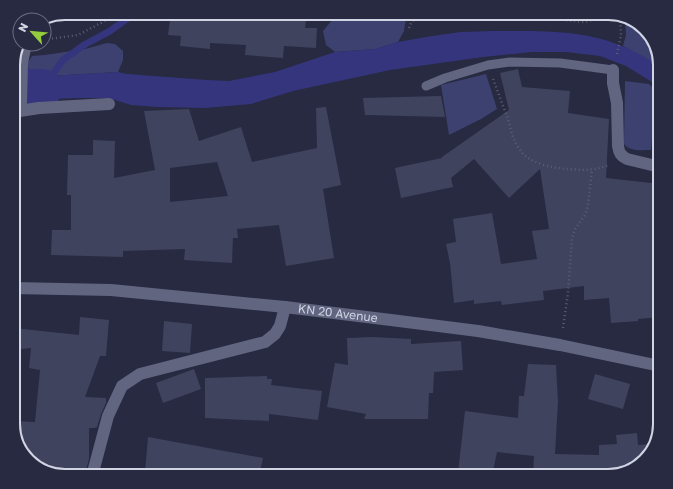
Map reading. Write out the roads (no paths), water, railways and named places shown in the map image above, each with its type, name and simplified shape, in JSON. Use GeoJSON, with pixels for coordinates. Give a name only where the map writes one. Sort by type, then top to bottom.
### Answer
{"type":"FeatureCollection","features":[{"type":"Feature","properties":{"kind":"main road"},"geometry":{"type":"LineString","coordinates":[[20,86],[24,52]]}},
{"type":"Feature","properties":{"kind":"main road"},"geometry":{"type":"LineString","coordinates":[[613,70],[613,84],[617,103],[619,152],[622,157],[627,159],[653,166]]}},
{"type":"Feature","properties":{"kind":"main road"},"geometry":{"type":"LineString","coordinates":[[20,108],[109,104]]}},
{"type":"Feature","properties":{"kind":"main road","name":"KN 20 Avenue"},"geometry":{"type":"LineString","coordinates":[[20,288],[111,290],[285,307],[478,331],[560,345],[653,365]]}},
{"type":"Feature","properties":{"kind":"main road"},"geometry":{"type":"LineString","coordinates":[[94,469],[108,416],[122,386],[140,374],[265,342],[276,334],[280,326],[285,307]]}},
{"type":"Feature","properties":{"kind":"lane"},"geometry":{"type":"LineString","coordinates":[[426,86],[445,78],[488,65],[510,62],[560,63],[613,70]]}},
{"type":"Feature","properties":{"kind":"waterway"},"geometry":{"type":"LineString","coordinates":[[42,89],[63,60],[84,45],[110,31],[125,20]]}},
{"type":"Feature","properties":{"kind":"waterway"},"geometry":{"type":"LineString","coordinates":[[20,89],[42,89]]}}]}
